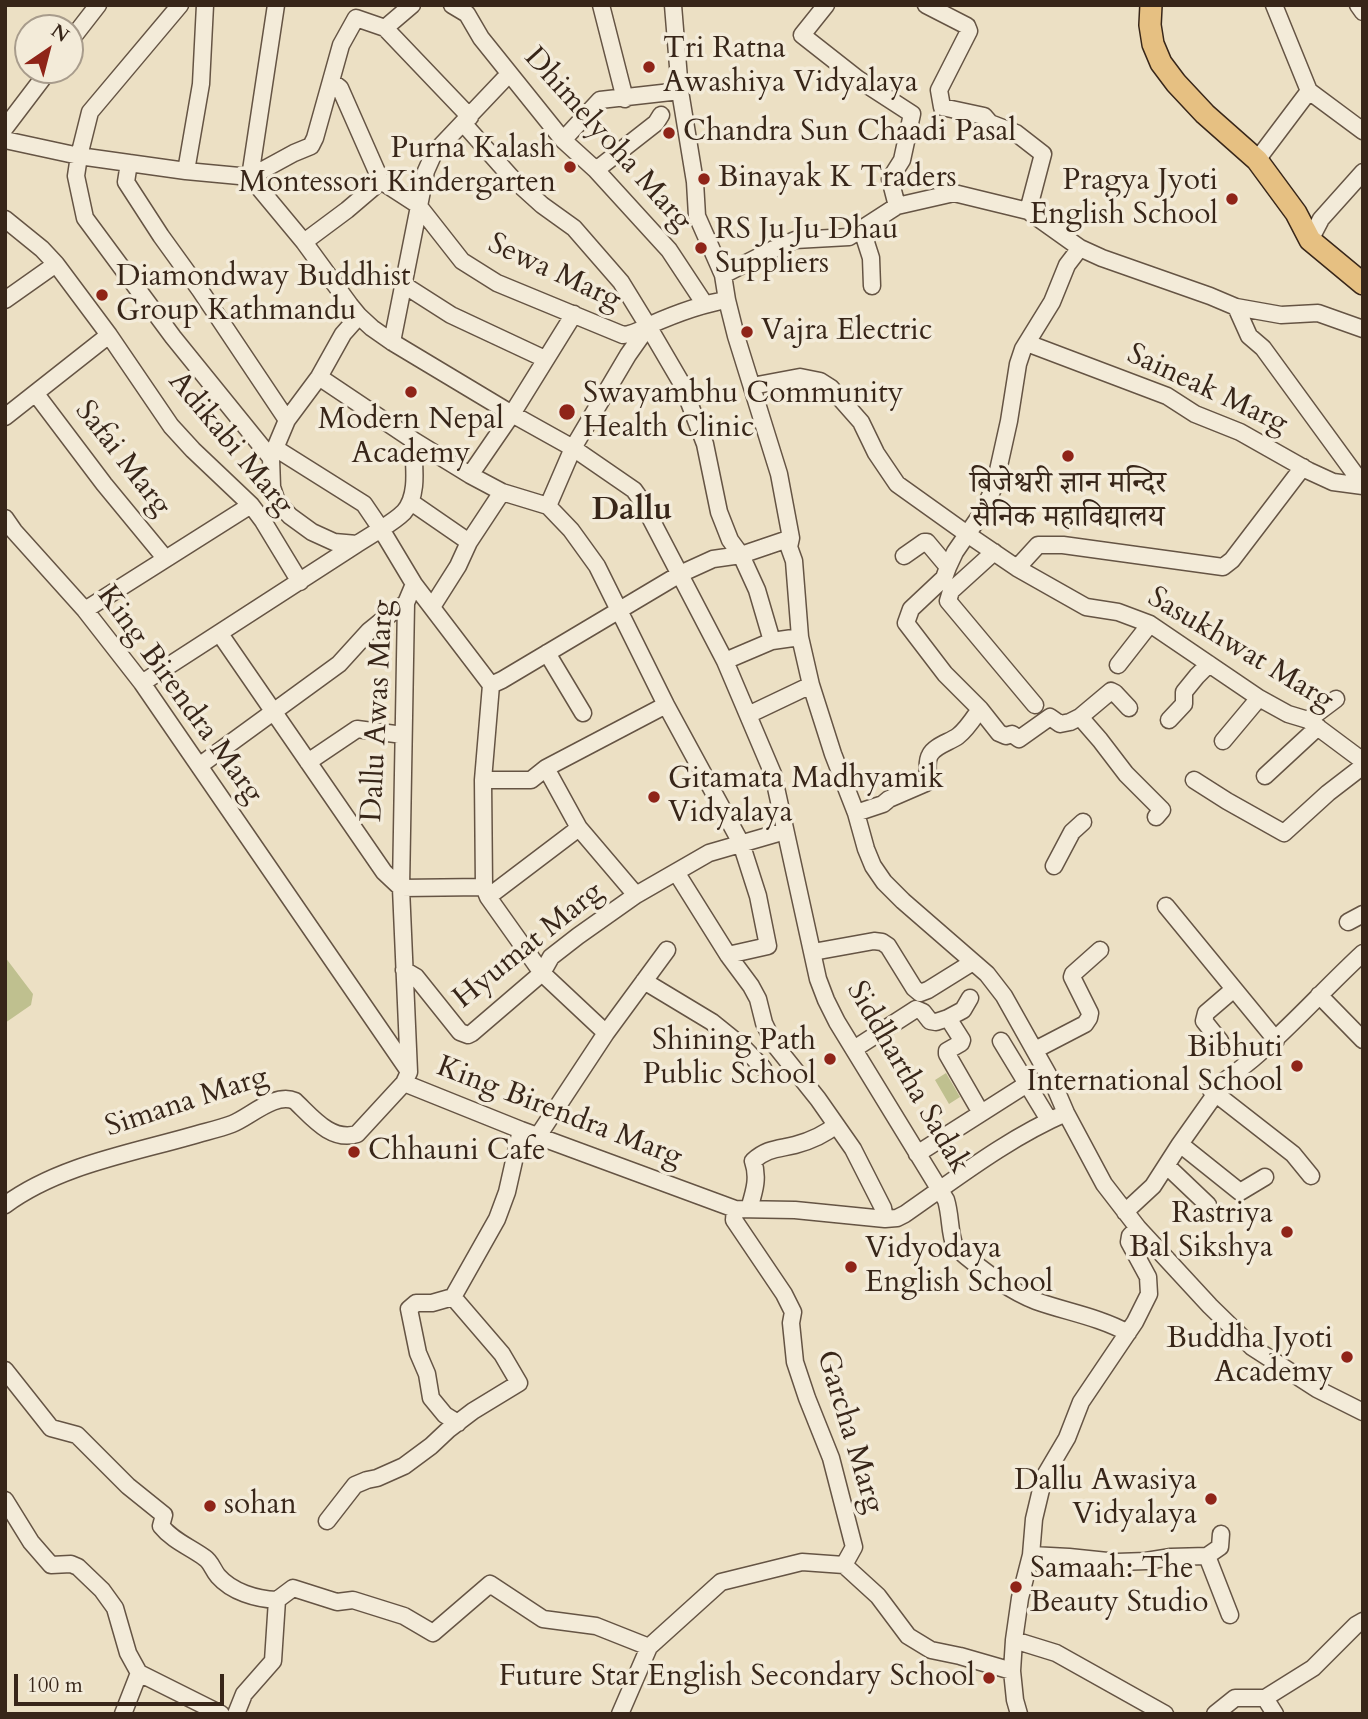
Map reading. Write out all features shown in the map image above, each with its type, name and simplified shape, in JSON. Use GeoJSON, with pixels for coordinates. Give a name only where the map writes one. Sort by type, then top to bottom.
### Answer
{"type":"FeatureCollection","features":[{"type":"Feature","properties":{"kind":"main road"},"geometry":{"type":"LineString","coordinates":[[1151,5],[1153,44],[1161,63],[1176,83],[1205,114],[1257,160],[1296,214],[1310,240],[1363,284]]}},
{"type":"Feature","properties":{"kind":"street"},"geometry":{"type":"LineString","coordinates":[[84,23],[98,5]]}},
{"type":"Feature","properties":{"kind":"street","name":"Dallu Awas Marg"},"geometry":{"type":"LineString","coordinates":[[180,5],[90,112],[76,176],[85,218],[173,337],[273,453],[364,504],[414,584],[406,603],[402,734],[401,888],[406,1078]]}},
{"type":"Feature","properties":{"kind":"street"},"geometry":{"type":"LineString","coordinates":[[186,171],[201,84],[205,5]]}},
{"type":"Feature","properties":{"kind":"street"},"geometry":{"type":"LineString","coordinates":[[250,177],[276,5]]}},
{"type":"Feature","properties":{"kind":"street"},"geometry":{"type":"LineString","coordinates":[[385,28],[412,5]]}},
{"type":"Feature","properties":{"kind":"street"},"geometry":{"type":"LineString","coordinates":[[452,5],[468,10]]}},
{"type":"Feature","properties":{"kind":"street"},"geometry":{"type":"LineString","coordinates":[[601,5],[625,99]]}},
{"type":"Feature","properties":{"kind":"street"},"geometry":{"type":"LineString","coordinates":[[673,5],[680,91],[695,182],[697,216],[723,275],[736,336],[779,474],[790,538],[789,547],[794,561],[800,637],[811,685],[873,866],[884,882],[987,974],[1004,996],[1054,1085],[1104,1184],[1138,1228],[1252,1347],[1317,1389],[1363,1412]]}},
{"type":"Feature","properties":{"kind":"street"},"geometry":{"type":"LineString","coordinates":[[826,5],[802,35],[858,79],[912,114]]}},
{"type":"Feature","properties":{"kind":"street"},"geometry":{"type":"LineString","coordinates":[[926,5],[967,26],[969,31],[939,90],[942,107],[985,116],[990,123],[1016,133],[1043,154],[1028,211]]}},
{"type":"Feature","properties":{"kind":"street"},"geometry":{"type":"LineString","coordinates":[[1273,5],[1309,91],[1363,131]]}},
{"type":"Feature","properties":{"kind":"street"},"geometry":{"type":"LineString","coordinates":[[1358,5],[1363,12]]}},
{"type":"Feature","properties":{"kind":"street","name":"Dhimelyoha Marg"},"geometry":{"type":"LineString","coordinates":[[468,10],[481,37],[562,140],[596,170],[669,250],[704,303]]}},
{"type":"Feature","properties":{"kind":"street"},"geometry":{"type":"LineString","coordinates":[[5,140],[79,156],[250,177],[310,146],[315,138],[341,46],[356,18],[385,28],[467,120],[512,177],[542,205],[574,229],[621,282],[648,326],[573,448],[548,506]]}},
{"type":"Feature","properties":{"kind":"street"},"geometry":{"type":"LineString","coordinates":[[392,342],[426,171],[434,153],[509,74]]}},
{"type":"Feature","properties":{"kind":"street"},"geometry":{"type":"LineString","coordinates":[[304,242],[382,181],[340,88],[331,81]]}},
{"type":"Feature","properties":{"kind":"street"},"geometry":{"type":"LineString","coordinates":[[5,128],[38,84]]}},
{"type":"Feature","properties":{"kind":"street"},"geometry":{"type":"LineString","coordinates":[[562,140],[600,100],[680,91]]}},
{"type":"Feature","properties":{"kind":"street"},"geometry":{"type":"LineString","coordinates":[[1257,160],[1309,91]]}},
{"type":"Feature","properties":{"kind":"street"},"geometry":{"type":"LineString","coordinates":[[912,114],[940,101]]}},
{"type":"Feature","properties":{"kind":"street"},"geometry":{"type":"LineString","coordinates":[[897,206],[890,179],[902,160],[912,114]]}},
{"type":"Feature","properties":{"kind":"street"},"geometry":{"type":"LineString","coordinates":[[596,170],[656,123],[661,115]]}},
{"type":"Feature","properties":{"kind":"street"},"geometry":{"type":"LineString","coordinates":[[128,163],[126,181],[287,420]]}},
{"type":"Feature","properties":{"kind":"street"},"geometry":{"type":"LineString","coordinates":[[1310,240],[1321,219],[1363,172]]}},
{"type":"Feature","properties":{"kind":"street","name":"Siddhartha Sadak"},"geometry":{"type":"LineString","coordinates":[[250,177],[304,242],[359,316],[392,342],[573,448],[634,490],[725,661],[773,774],[818,979],[826,1000],[836,1022],[946,1200],[955,1247],[1017,1292],[1036,1301],[1097,1319],[1128,1333]]}},
{"type":"Feature","properties":{"kind":"street","name":"Sewa Marg"},"geometry":{"type":"LineString","coordinates":[[382,181],[418,205],[462,261],[497,283],[624,335],[635,334],[704,303],[727,300]]}},
{"type":"Feature","properties":{"kind":"street"},"geometry":{"type":"LineString","coordinates":[[723,275],[795,240],[849,237],[897,206],[954,193],[1028,211],[1080,248],[1236,307],[1281,315],[1318,313],[1363,329]]}},
{"type":"Feature","properties":{"kind":"street","name":"Adikabi Marg"},"geometry":{"type":"LineString","coordinates":[[5,219],[56,264],[109,335],[171,426],[251,505],[300,582]]}},
{"type":"Feature","properties":{"kind":"street"},"geometry":{"type":"LineString","coordinates":[[862,230],[871,258],[872,286]]}},
{"type":"Feature","properties":{"kind":"street"},"geometry":{"type":"LineString","coordinates":[[1080,248],[1067,265],[1052,302],[1027,343],[1018,364],[995,484],[984,510],[948,566],[944,578],[911,609],[906,623],[945,674],[1002,736],[1012,734],[1020,738],[1050,717],[1060,724],[1080,718],[1111,691],[1129,708]]}},
{"type":"Feature","properties":{"kind":"street"},"geometry":{"type":"LineString","coordinates":[[5,300],[56,264]]}},
{"type":"Feature","properties":{"kind":"street"},"geometry":{"type":"LineString","coordinates":[[404,285],[451,316],[545,359]]}},
{"type":"Feature","properties":{"kind":"street"},"geometry":{"type":"LineString","coordinates":[[1236,307],[1249,336],[1263,348],[1363,486]]}},
{"type":"Feature","properties":{"kind":"street"},"geometry":{"type":"LineString","coordinates":[[470,475],[512,414],[573,314]]}},
{"type":"Feature","properties":{"kind":"street"},"geometry":{"type":"LineString","coordinates":[[358,544],[334,542],[312,532],[290,516],[277,502],[272,487],[273,453],[287,420],[319,377],[343,334],[359,316]]}},
{"type":"Feature","properties":{"kind":"street","name":"Sewa Marg"},"geometry":{"type":"LineString","coordinates":[[648,326],[682,384],[705,444],[719,512],[730,540],[741,555],[757,590],[772,641]]}},
{"type":"Feature","properties":{"kind":"street","name":"Safai Marg"},"geometry":{"type":"LineString","coordinates":[[5,417],[109,335]]}},
{"type":"Feature","properties":{"kind":"street","name":"Saineak Marg"},"geometry":{"type":"LineString","coordinates":[[1027,343],[1167,396],[1195,414],[1240,432],[1333,482],[1363,486]]}},
{"type":"Feature","properties":{"kind":"street"},"geometry":{"type":"LineString","coordinates":[[319,377],[470,475],[502,492],[548,506],[571,530],[597,566],[666,705],[741,843],[758,896],[768,946],[728,955]]}},
{"type":"Feature","properties":{"kind":"street","name":"Sasukhwat Marg"},"geometry":{"type":"LineString","coordinates":[[752,386],[800,377],[820,381],[831,388],[861,422],[876,453],[897,484],[967,534],[1017,568],[1086,607],[1118,612],[1150,624],[1259,698],[1288,715],[1313,724],[1363,763]]}},
{"type":"Feature","properties":{"kind":"street","name":"Safai Marg"},"geometry":{"type":"LineString","coordinates":[[36,394],[104,484],[165,558]]}},
{"type":"Feature","properties":{"kind":"street"},"geometry":{"type":"LineString","coordinates":[[142,683],[399,516],[411,502],[414,491],[413,440]]}},
{"type":"Feature","properties":{"kind":"street"},"geometry":{"type":"LineString","coordinates":[[1017,568],[1038,545],[1063,545],[1223,567],[1232,560],[1303,467]]}},
{"type":"Feature","properties":{"kind":"street"},"geometry":{"type":"LineString","coordinates":[[432,607],[458,566],[469,542],[502,492]]}},
{"type":"Feature","properties":{"kind":"street"},"geometry":{"type":"LineString","coordinates":[[411,502],[469,542]]}},
{"type":"Feature","properties":{"kind":"street","name":"Safai Marg"},"geometry":{"type":"LineString","coordinates":[[85,610],[251,505]]}},
{"type":"Feature","properties":{"kind":"street","name":"King Birendra Marg"},"geometry":{"type":"LineString","coordinates":[[5,519],[85,610],[142,683],[406,1078],[521,1130],[742,1209],[796,1210],[885,1219],[905,1214],[1010,1141],[1066,1113]]}},
{"type":"Feature","properties":{"kind":"street"},"geometry":{"type":"LineString","coordinates":[[491,685],[680,574],[713,559],[741,555],[790,538]]}},
{"type":"Feature","properties":{"kind":"street"},"geometry":{"type":"LineString","coordinates":[[904,556],[927,542],[948,566]]}},
{"type":"Feature","properties":{"kind":"street"},"geometry":{"type":"LineString","coordinates":[[994,552],[951,591],[948,601],[1035,705]]}},
{"type":"Feature","properties":{"kind":"street"},"geometry":{"type":"LineString","coordinates":[[414,584],[491,685],[483,780],[486,892],[542,973],[606,1033]]}},
{"type":"Feature","properties":{"kind":"street"},"geometry":{"type":"LineString","coordinates":[[199,766],[339,664],[369,631],[406,603]]}},
{"type":"Feature","properties":{"kind":"street"},"geometry":{"type":"LineString","coordinates":[[1118,664],[1150,624]]}},
{"type":"Feature","properties":{"kind":"street"},"geometry":{"type":"LineString","coordinates":[[220,634],[384,872],[401,888],[486,892],[579,828]]}},
{"type":"Feature","properties":{"kind":"street"},"geometry":{"type":"LineString","coordinates":[[725,661],[772,641],[800,637]]}},
{"type":"Feature","properties":{"kind":"street"},"geometry":{"type":"LineString","coordinates":[[547,653],[583,713]]}},
{"type":"Feature","properties":{"kind":"street"},"geometry":{"type":"LineString","coordinates":[[1169,720],[1184,704],[1184,692],[1209,664]]}},
{"type":"Feature","properties":{"kind":"street"},"geometry":{"type":"LineString","coordinates":[[748,715],[811,685]]}},
{"type":"Feature","properties":{"kind":"street"},"geometry":{"type":"LineString","coordinates":[[1223,741],[1259,698]]}},
{"type":"Feature","properties":{"kind":"street"},"geometry":{"type":"LineString","coordinates":[[1265,776],[1336,699]]}},
{"type":"Feature","properties":{"kind":"street"},"geometry":{"type":"LineString","coordinates":[[483,780],[531,780],[546,768],[666,705]]}},
{"type":"Feature","properties":{"kind":"street"},"geometry":{"type":"LineString","coordinates":[[856,813],[883,804],[926,783],[929,776],[929,755],[957,737],[980,709]]}},
{"type":"Feature","properties":{"kind":"street"},"geometry":{"type":"LineString","coordinates":[[1080,718],[1133,782],[1162,810],[1156,817]]}},
{"type":"Feature","properties":{"kind":"street"},"geometry":{"type":"LineString","coordinates":[[308,762],[357,729],[402,734]]}},
{"type":"Feature","properties":{"kind":"street"},"geometry":{"type":"LineString","coordinates":[[1194,780],[1284,833],[1363,763]]}},
{"type":"Feature","properties":{"kind":"street"},"geometry":{"type":"LineString","coordinates":[[546,768],[579,828],[636,895]]}},
{"type":"Feature","properties":{"kind":"street"},"geometry":{"type":"LineString","coordinates":[[1054,866],[1072,832],[1083,822]]}},
{"type":"Feature","properties":{"kind":"street","name":"Hyumat Marg"},"geometry":{"type":"LineString","coordinates":[[404,970],[416,977],[460,1032],[468,1035],[542,973],[551,957],[636,895],[709,853],[785,831]]}},
{"type":"Feature","properties":{"kind":"street"},"geometry":{"type":"LineString","coordinates":[[676,873],[751,986],[774,1044],[853,1149],[883,1208],[885,1219]]}},
{"type":"Feature","properties":{"kind":"street"},"geometry":{"type":"LineString","coordinates":[[1166,906],[1276,1040]]}},
{"type":"Feature","properties":{"kind":"street"},"geometry":{"type":"LineString","coordinates":[[813,952],[874,941],[882,942],[888,946],[914,988],[923,1012],[930,1021],[936,1022],[964,1010],[970,998]]}},
{"type":"Feature","properties":{"kind":"street"},"geometry":{"type":"LineString","coordinates":[[538,1136],[606,1033],[667,950]]}},
{"type":"Feature","properties":{"kind":"street"},"geometry":{"type":"LineString","coordinates":[[1035,1050],[1086,1024],[1090,1013],[1072,977],[1100,950]]}},
{"type":"Feature","properties":{"kind":"street"},"geometry":{"type":"LineString","coordinates":[[1211,1090],[1276,1040],[1319,995],[1362,956]]}},
{"type":"Feature","properties":{"kind":"street"},"geometry":{"type":"LineString","coordinates":[[854,1049],[918,1001],[928,990],[974,962]]}},
{"type":"Feature","properties":{"kind":"street"},"geometry":{"type":"LineString","coordinates":[[644,981],[712,1022],[743,1047],[763,1068]]}},
{"type":"Feature","properties":{"kind":"street"},"geometry":{"type":"LineString","coordinates":[[1220,1041],[1204,1021],[1206,1013],[1234,989]]}},
{"type":"Feature","properties":{"kind":"street"},"geometry":{"type":"LineString","coordinates":[[1319,995],[1363,1040]]}},
{"type":"Feature","properties":{"kind":"street"},"geometry":{"type":"LineString","coordinates":[[948,1018],[961,1043],[947,1051],[947,1054],[981,1113]]}},
{"type":"Feature","properties":{"kind":"street"},"geometry":{"type":"LineString","coordinates":[[1001,1041],[1049,1121]]}},
{"type":"Feature","properties":{"kind":"street","name":"Simana Marg"},"geometry":{"type":"LineString","coordinates":[[5,1205],[78,1168],[232,1124],[280,1099],[295,1101],[334,1134],[357,1134],[406,1078]]}},
{"type":"Feature","properties":{"kind":"street"},"geometry":{"type":"LineString","coordinates":[[917,1154],[1027,1084]]}},
{"type":"Feature","properties":{"kind":"street"},"geometry":{"type":"LineString","coordinates":[[1125,1212],[1153,1186],[1214,1096],[1211,1090]]}},
{"type":"Feature","properties":{"kind":"street"},"geometry":{"type":"LineString","coordinates":[[1211,1090],[1293,1154],[1311,1176]]}},
{"type":"Feature","properties":{"kind":"street"},"geometry":{"type":"LineString","coordinates":[[742,1209],[757,1181],[753,1160],[775,1148],[794,1146],[826,1133],[836,1125]]}},
{"type":"Feature","properties":{"kind":"street"},"geometry":{"type":"LineString","coordinates":[[458,1423],[445,1415],[430,1398],[427,1374],[418,1353],[410,1309],[416,1303],[432,1303],[453,1297],[497,1219],[507,1192],[521,1130]]}},
{"type":"Feature","properties":{"kind":"street"},"geometry":{"type":"LineString","coordinates":[[1180,1144],[1240,1192],[1265,1177]]}},
{"type":"Feature","properties":{"kind":"street"},"geometry":{"type":"LineString","coordinates":[[1167,1166],[1208,1205]]}},
{"type":"Feature","properties":{"kind":"street","name":"Garcha Marg"},"geometry":{"type":"LineString","coordinates":[[742,1209],[734,1220],[784,1294],[793,1312],[791,1323],[795,1362],[831,1458],[854,1547],[844,1565]]}},
{"type":"Feature","properties":{"kind":"street"},"geometry":{"type":"LineString","coordinates":[[1019,1714],[1012,1671],[1014,1640],[1020,1598],[1031,1555],[1034,1519],[1044,1477],[1068,1437],[1085,1396],[1128,1333],[1149,1294],[1148,1277],[1129,1242],[1130,1236],[1138,1228]]}},
{"type":"Feature","properties":{"kind":"street"},"geometry":{"type":"LineString","coordinates":[[1148,1277],[1166,1258]]}},
{"type":"Feature","properties":{"kind":"street"},"geometry":{"type":"LineString","coordinates":[[327,1521],[355,1485],[404,1466],[458,1423],[519,1383],[502,1354],[453,1297]]}},
{"type":"Feature","properties":{"kind":"street"},"geometry":{"type":"LineString","coordinates":[[5,1370],[51,1429],[77,1435],[128,1486],[164,1515],[161,1527],[167,1534],[208,1560],[231,1588],[261,1599],[277,1601],[293,1588],[337,1602],[353,1600],[404,1616],[433,1633],[490,1584],[543,1619],[596,1626],[649,1647]]}},
{"type":"Feature","properties":{"kind":"street"},"geometry":{"type":"LineString","coordinates":[[5,1500],[31,1542],[51,1565],[71,1564],[78,1567],[102,1590],[115,1608],[128,1653],[139,1673],[221,1714]]}},
{"type":"Feature","properties":{"kind":"street"},"geometry":{"type":"LineString","coordinates":[[1031,1555],[1117,1562],[1207,1556],[1220,1547],[1221,1534]]}},
{"type":"Feature","properties":{"kind":"street"},"geometry":{"type":"LineString","coordinates":[[1207,1556],[1230,1615]]}},
{"type":"Feature","properties":{"kind":"street"},"geometry":{"type":"LineString","coordinates":[[620,1714],[649,1647],[721,1582],[803,1562],[844,1565],[878,1596],[908,1636],[931,1650],[1012,1671]]}},
{"type":"Feature","properties":{"kind":"street"},"geometry":{"type":"LineString","coordinates":[[236,1714],[244,1694],[273,1661],[277,1601]]}},
{"type":"Feature","properties":{"kind":"street"},"geometry":{"type":"LineString","coordinates":[[1215,1714],[1236,1698],[1265,1698],[1313,1668],[1363,1621]]}},
{"type":"Feature","properties":{"kind":"street"},"geometry":{"type":"LineString","coordinates":[[1014,1640],[1056,1653],[1165,1714]]}},
{"type":"Feature","properties":{"kind":"street"},"geometry":{"type":"LineString","coordinates":[[123,1714],[139,1673]]}},
{"type":"Feature","properties":{"kind":"street"},"geometry":{"type":"LineString","coordinates":[[1265,1698],[1275,1714]]}},
{"type":"Feature","properties":{"kind":"green space"},"geometry":{"type":"Polygon","coordinates":[[[5,957],[33,994],[31,1005],[5,1023],[5,957]]]}},
{"type":"Feature","properties":{"kind":"green space"},"geometry":{"type":"Polygon","coordinates":[[[946,1073],[960,1097],[949,1104],[935,1080],[946,1073]]]}},
{"type":"Feature","properties":{"kind":"place","name":"Tri Ratna Awashiya Vidyalaya"},"geometry":{"type":"Point","coordinates":[649,67]}},
{"type":"Feature","properties":{"kind":"place","name":"Chandra Sun Chaadi Pasal"},"geometry":{"type":"Point","coordinates":[669,133]}},
{"type":"Feature","properties":{"kind":"place","name":"Purna Kalash Montessori Kindergarten"},"geometry":{"type":"Point","coordinates":[570,167]}},
{"type":"Feature","properties":{"kind":"place","name":"Binayak K Traders"},"geometry":{"type":"Point","coordinates":[704,179]}},
{"type":"Feature","properties":{"kind":"place","name":"Pragya Jyoti English School"},"geometry":{"type":"Point","coordinates":[1232,199]}},
{"type":"Feature","properties":{"kind":"place","name":"RS Ju Ju Dhau Suppliers"},"geometry":{"type":"Point","coordinates":[701,248]}},
{"type":"Feature","properties":{"kind":"place","name":"Diamondway Buddhist Group Kathmandu"},"geometry":{"type":"Point","coordinates":[102,295]}},
{"type":"Feature","properties":{"kind":"place","name":"Vajra Electric"},"geometry":{"type":"Point","coordinates":[747,332]}},
{"type":"Feature","properties":{"kind":"place","name":"Modern Nepal Academy"},"geometry":{"type":"Point","coordinates":[411,392]}},
{"type":"Feature","properties":{"kind":"place","name":"Swayambhu Community Health Clinic"},"geometry":{"type":"Point","coordinates":[567,412]}},
{"type":"Feature","properties":{"kind":"place","name":"बिजेश्वरी ज्ञान मन्दिर सैनिक महाविद्यालय"},"geometry":{"type":"Point","coordinates":[1068,456]}},
{"type":"Feature","properties":{"kind":"place","name":"Gitamata Madhyamik Vidyalaya"},"geometry":{"type":"Point","coordinates":[654,797]}},
{"type":"Feature","properties":{"kind":"place","name":"Shining Path Public School"},"geometry":{"type":"Point","coordinates":[830,1059]}},
{"type":"Feature","properties":{"kind":"place","name":"Bibhuti International School"},"geometry":{"type":"Point","coordinates":[1297,1066]}},
{"type":"Feature","properties":{"kind":"place","name":"Chhauni Cafe"},"geometry":{"type":"Point","coordinates":[354,1152]}},
{"type":"Feature","properties":{"kind":"place","name":"Rastriya Bal Sikshya"},"geometry":{"type":"Point","coordinates":[1287,1232]}},
{"type":"Feature","properties":{"kind":"place","name":"Vidyodaya English School"},"geometry":{"type":"Point","coordinates":[851,1267]}},
{"type":"Feature","properties":{"kind":"place","name":"Buddha Jyoti Academy"},"geometry":{"type":"Point","coordinates":[1347,1357]}},
{"type":"Feature","properties":{"kind":"place","name":"Dallu Awasiya Vidyalaya"},"geometry":{"type":"Point","coordinates":[1211,1499]}},
{"type":"Feature","properties":{"kind":"place","name":"sohan"},"geometry":{"type":"Point","coordinates":[210,1506]}},
{"type":"Feature","properties":{"kind":"place","name":"Samaah: The Beauty Studio"},"geometry":{"type":"Point","coordinates":[1016,1587]}},
{"type":"Feature","properties":{"kind":"place","name":"Future Star English Secondary School"},"geometry":{"type":"Point","coordinates":[989,1678]}},
{"type":"Feature","properties":{"kind":"district","name":"Dallu"},"geometry":{"type":"Point","coordinates":[632,512]}}]}
